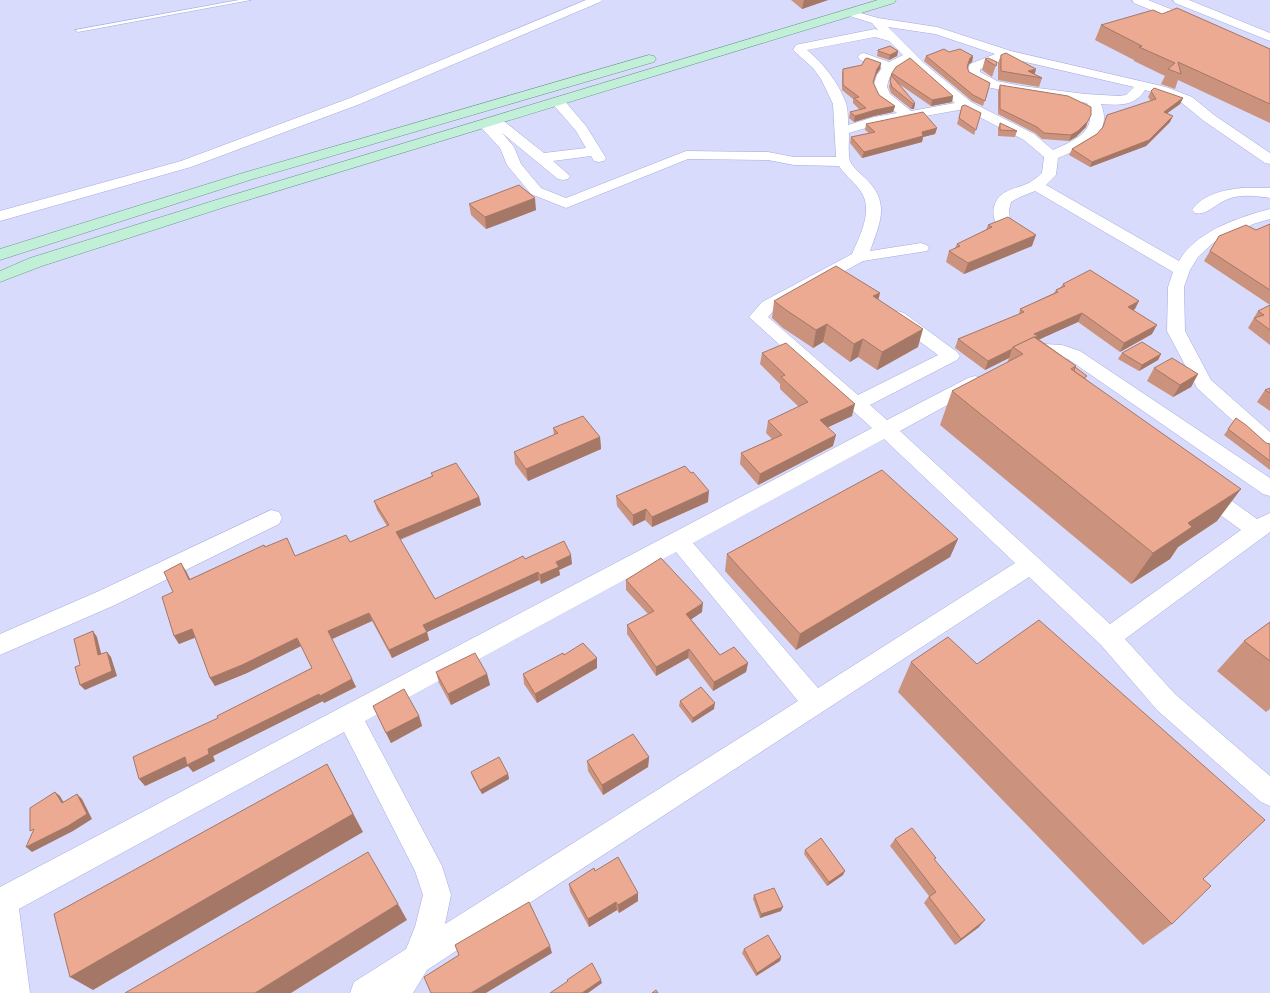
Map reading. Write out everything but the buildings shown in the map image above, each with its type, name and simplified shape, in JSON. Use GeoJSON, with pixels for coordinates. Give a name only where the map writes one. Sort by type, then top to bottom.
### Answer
{"type":"FeatureCollection","features":[{"type":"Feature","properties":{"kind":"main road"},"geometry":{"type":"LineString","coordinates":[[775,22],[890,0]]}},
{"type":"Feature","properties":{"kind":"main road"},"geometry":{"type":"LineString","coordinates":[[1138,0],[1205,28]]}},
{"type":"Feature","properties":{"kind":"main road"},"geometry":{"type":"LineString","coordinates":[[1179,0],[1270,37]]}},
{"type":"Feature","properties":{"kind":"main road"},"geometry":{"type":"LineString","coordinates":[[0,276],[36,262],[214,205],[558,102],[849,7]]}},
{"type":"Feature","properties":{"kind":"main road"},"geometry":{"type":"LineString","coordinates":[[0,255],[248,176],[662,55]]}},
{"type":"Feature","properties":{"kind":"street"},"geometry":{"type":"LineString","coordinates":[[0,216],[186,164],[355,101],[596,0]]}},
{"type":"Feature","properties":{"kind":"street"},"geometry":{"type":"LineString","coordinates":[[849,7],[876,21],[937,31],[1007,54],[1077,69],[1161,90],[1187,100],[1209,118],[1270,160]]}},
{"type":"Feature","properties":{"kind":"street"},"geometry":{"type":"LineString","coordinates":[[876,21],[910,57],[966,105],[1029,137],[1051,156]]}},
{"type":"Feature","properties":{"kind":"street"},"geometry":{"type":"LineString","coordinates":[[892,38],[875,33],[800,48],[799,50],[816,65],[827,79],[840,104],[843,161],[850,172],[864,185],[872,196],[874,218],[859,257],[842,274],[768,306],[758,317],[885,429],[1109,638],[1166,702],[1270,793]]}},
{"type":"Feature","properties":{"kind":"street"},"geometry":{"type":"LineString","coordinates":[[1007,54],[974,67],[973,74],[994,85],[1020,90],[1092,98],[1129,99],[1135,95],[1141,86]]}},
{"type":"Feature","properties":{"kind":"street"},"geometry":{"type":"LineString","coordinates":[[864,57],[890,66]]}},
{"type":"Feature","properties":{"kind":"street"},"geometry":{"type":"LineString","coordinates":[[910,57],[890,66],[880,84],[881,92],[884,96],[910,116]]}},
{"type":"Feature","properties":{"kind":"street"},"geometry":{"type":"LineString","coordinates":[[1051,156],[1082,142],[1093,131],[1098,120],[1097,110],[1092,98]]}},
{"type":"Feature","properties":{"kind":"street"},"geometry":{"type":"LineString","coordinates":[[540,158],[597,154],[577,122],[558,102]]}},
{"type":"Feature","properties":{"kind":"street"},"geometry":{"type":"LineString","coordinates":[[842,131],[874,121],[910,116],[966,105]]}},
{"type":"Feature","properties":{"kind":"street"},"geometry":{"type":"LineString","coordinates":[[490,122],[507,147],[514,165],[536,191],[566,203],[686,155],[768,156],[794,161],[843,161]]}},
{"type":"Feature","properties":{"kind":"street"},"geometry":{"type":"LineString","coordinates":[[490,122],[563,176]]}},
{"type":"Feature","properties":{"kind":"street"},"geometry":{"type":"LineString","coordinates":[[1002,219],[1000,208],[1003,201],[1013,194],[1035,185],[1049,175],[1051,156]]}},
{"type":"Feature","properties":{"kind":"street"},"geometry":{"type":"LineString","coordinates":[[1035,185],[1182,270]]}},
{"type":"Feature","properties":{"kind":"street"},"geometry":{"type":"LineString","coordinates":[[1200,210],[1210,201],[1228,194],[1248,191],[1270,193]]}},
{"type":"Feature","properties":{"kind":"street"},"geometry":{"type":"LineString","coordinates":[[1270,214],[1247,221],[1207,240],[1191,254],[1182,270],[1176,287],[1176,331],[1204,384],[1270,443]]}},
{"type":"Feature","properties":{"kind":"street"},"geometry":{"type":"LineString","coordinates":[[859,257],[921,248]]}},
{"type":"Feature","properties":{"kind":"street"},"geometry":{"type":"LineString","coordinates":[[856,404],[950,356],[887,308]]}},
{"type":"Feature","properties":{"kind":"street"},"geometry":{"type":"LineString","coordinates":[[15,993],[2,902],[885,429],[1039,351],[1063,351],[1074,355],[1270,488]]}},
{"type":"Feature","properties":{"kind":"street"},"geometry":{"type":"LineString","coordinates":[[1007,366],[1040,372]]}},
{"type":"Feature","properties":{"kind":"street"},"geometry":{"type":"LineString","coordinates":[[1109,638],[1264,526],[1187,479]]}},
{"type":"Feature","properties":{"kind":"street"},"geometry":{"type":"LineString","coordinates":[[0,645],[107,598],[271,518]]}},
{"type":"Feature","properties":{"kind":"street"},"geometry":{"type":"LineString","coordinates":[[678,540],[815,703]]}},
{"type":"Feature","properties":{"kind":"street"},"geometry":{"type":"LineString","coordinates":[[365,993],[1030,565]]}},
{"type":"Feature","properties":{"kind":"street"},"geometry":{"type":"LineString","coordinates":[[349,716],[428,866],[437,895],[430,927],[416,961],[395,993]]}},
{"type":"Feature","properties":{"kind":"lane"},"geometry":{"type":"LineString","coordinates":[[78,30],[248,0]]}}]}
